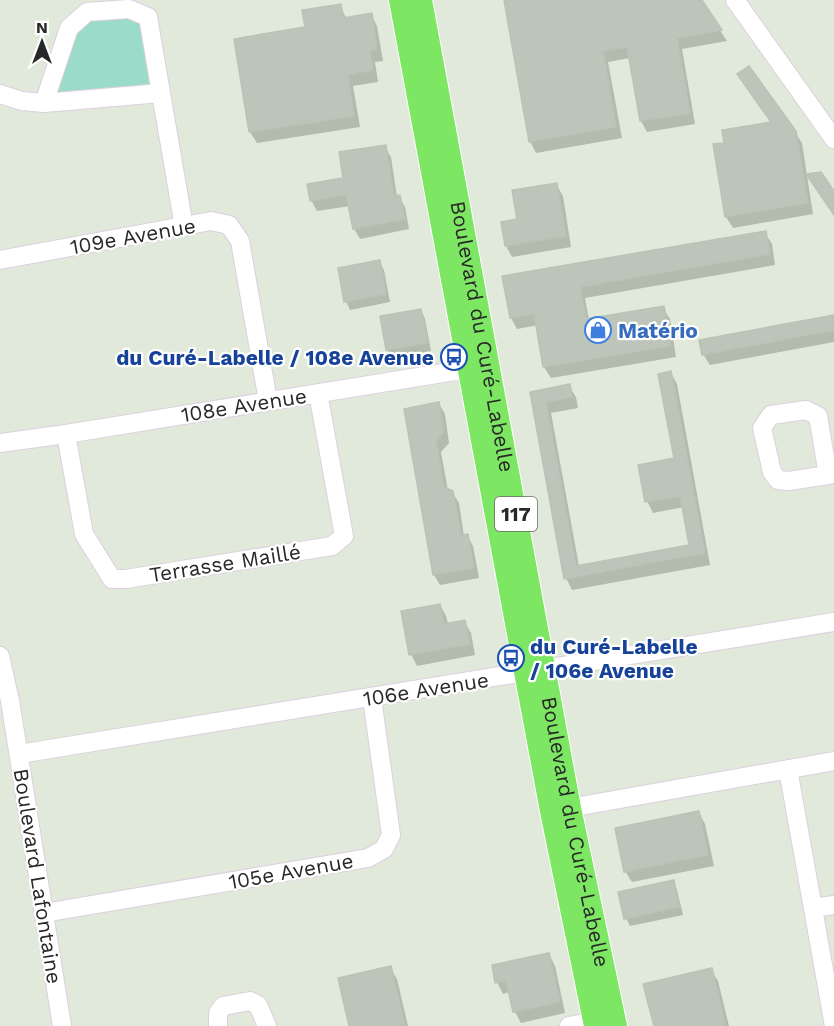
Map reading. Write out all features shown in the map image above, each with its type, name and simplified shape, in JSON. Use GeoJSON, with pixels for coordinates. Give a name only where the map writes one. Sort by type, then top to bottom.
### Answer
{"type":"FeatureCollection","features":[{"type":"Feature","properties":{"kind":"main road","name":"Boulevard du Curé-Labelle"},"geometry":{"type":"LineString","coordinates":[[400,0],[433,114]]}},
{"type":"Feature","properties":{"kind":"main road","name":"Boulevard du Curé-Labelle"},"geometry":{"type":"LineString","coordinates":[[421,0],[433,114],[478,367],[560,810],[604,1023]]}},
{"type":"Feature","properties":{"kind":"street"},"geometry":{"type":"LineString","coordinates":[[735,0],[834,139]]}},
{"type":"Feature","properties":{"kind":"street"},"geometry":{"type":"LineString","coordinates":[[44,103],[69,28],[87,12],[129,9],[148,17],[184,227]]}},
{"type":"Feature","properties":{"kind":"street"},"geometry":{"type":"LineString","coordinates":[[0,94],[22,101],[44,103],[161,93]]}},
{"type":"Feature","properties":{"kind":"street","name":"109e Avenue"},"geometry":{"type":"LineString","coordinates":[[0,260],[211,221],[229,225],[240,241],[268,401]]}},
{"type":"Feature","properties":{"kind":"street","name":"108e Avenue"},"geometry":{"type":"LineString","coordinates":[[0,443],[478,367]]}},
{"type":"Feature","properties":{"kind":"street","name":"Terrasse Maillé"},"geometry":{"type":"LineString","coordinates":[[66,434],[84,534],[112,579],[126,579],[332,546],[344,536],[318,393]]}},
{"type":"Feature","properties":{"kind":"street"},"geometry":{"type":"LineString","coordinates":[[806,410],[818,416],[831,474],[789,481],[778,480],[772,472],[762,428],[771,415],[806,410]]}},
{"type":"Feature","properties":{"kind":"street","name":"106e Avenue"},"geometry":{"type":"LineString","coordinates":[[18,754],[834,622]]}},
{"type":"Feature","properties":{"kind":"street","name":"Boulevard Lafontaine"},"geometry":{"type":"LineString","coordinates":[[0,656],[10,701],[62,1026]]}},
{"type":"Feature","properties":{"kind":"street","name":"105e Avenue"},"geometry":{"type":"LineString","coordinates":[[44,913],[368,858],[384,849],[391,835],[372,698]]}},
{"type":"Feature","properties":{"kind":"street"},"geometry":{"type":"LineString","coordinates":[[560,810],[834,761]]}},
{"type":"Feature","properties":{"kind":"street"},"geometry":{"type":"LineString","coordinates":[[788,769],[834,1026]]}},
{"type":"Feature","properties":{"kind":"street"},"geometry":{"type":"LineString","coordinates":[[813,908],[834,905]]}},
{"type":"Feature","properties":{"kind":"street"},"geometry":{"type":"LineString","coordinates":[[218,1026],[218,1013],[223,1006],[250,1001],[258,1005],[267,1026]]}},
{"type":"Feature","properties":{"kind":"street"},"geometry":{"type":"LineString","coordinates":[[569,1026],[604,1023]]}},
{"type":"Feature","properties":{"kind":"shaded area"},"geometry":{"type":"Polygon","coordinates":[[[87,12],[148,17],[161,93],[44,103],[87,12]]]}},
{"type":"Feature","properties":{"kind":"building"},"geometry":{"type":"Polygon","coordinates":[[[504,0],[702,0],[722,30],[677,38],[690,113],[640,121],[627,47],[603,51],[616,127],[529,142],[504,0]]]}},
{"type":"Feature","properties":{"kind":"building"},"geometry":{"type":"Polygon","coordinates":[[[341,4],[343,18],[372,13],[377,49],[370,51],[373,70],[348,75],[354,116],[249,132],[234,39],[305,27],[302,10],[341,4]]]}},
{"type":"Feature","properties":{"kind":"building"},"geometry":{"type":"Polygon","coordinates":[[[749,66],[796,131],[808,203],[725,217],[713,144],[724,143],[722,130],[771,122],[737,74],[749,66]]]}},
{"type":"Feature","properties":{"kind":"building"},"geometry":{"type":"Polygon","coordinates":[[[386,145],[394,196],[400,195],[405,219],[353,229],[346,195],[310,201],[307,184],[343,178],[339,152],[386,145]]]}},
{"type":"Feature","properties":{"kind":"building"},"geometry":{"type":"Polygon","coordinates":[[[821,172],[834,191],[834,215],[806,174],[821,172]]]}},
{"type":"Feature","properties":{"kind":"building"},"geometry":{"type":"Polygon","coordinates":[[[557,183],[566,236],[505,246],[501,222],[517,219],[512,190],[557,183]]]}},
{"type":"Feature","properties":{"kind":"building"},"geometry":{"type":"Polygon","coordinates":[[[766,231],[770,254],[580,287],[586,319],[664,306],[671,346],[543,367],[534,314],[510,318],[502,276],[766,231]]]}},
{"type":"Feature","properties":{"kind":"building"},"geometry":{"type":"Polygon","coordinates":[[[380,260],[386,294],[344,302],[338,268],[380,260]]]}},
{"type":"Feature","properties":{"kind":"building"},"geometry":{"type":"Polygon","coordinates":[[[421,309],[428,343],[386,350],[380,316],[421,309]]]}},
{"type":"Feature","properties":{"kind":"building"},"geometry":{"type":"Polygon","coordinates":[[[834,315],[834,330],[702,355],[699,340],[834,315]]]}},
{"type":"Feature","properties":{"kind":"building"},"geometry":{"type":"Polygon","coordinates":[[[671,371],[705,553],[564,579],[530,392],[570,384],[572,397],[546,402],[576,566],[689,545],[680,496],[645,502],[638,465],[674,458],[658,374],[671,371]]]}},
{"type":"Feature","properties":{"kind":"building"},"geometry":{"type":"Polygon","coordinates":[[[439,402],[444,432],[436,441],[444,487],[453,491],[461,535],[468,534],[474,568],[433,575],[404,409],[439,402]]]}},
{"type":"Feature","properties":{"kind":"building"},"geometry":{"type":"Polygon","coordinates":[[[440,604],[444,624],[465,620],[470,644],[409,655],[401,611],[440,604]]]}},
{"type":"Feature","properties":{"kind":"building"},"geometry":{"type":"Polygon","coordinates":[[[699,811],[708,855],[624,872],[615,828],[699,811]]]}},
{"type":"Feature","properties":{"kind":"building"},"geometry":{"type":"Polygon","coordinates":[[[674,880],[679,907],[624,919],[618,892],[674,880]]]}},
{"type":"Feature","properties":{"kind":"building"},"geometry":{"type":"Polygon","coordinates":[[[549,953],[560,1002],[513,1012],[506,981],[495,983],[492,965],[549,953]]]}},
{"type":"Feature","properties":{"kind":"building"},"geometry":{"type":"Polygon","coordinates":[[[391,966],[405,1026],[349,1026],[338,978],[391,966]]]}},
{"type":"Feature","properties":{"kind":"building"},"geometry":{"type":"Polygon","coordinates":[[[712,968],[726,1026],[654,1026],[643,984],[712,968]]]}},
{"type":"Feature","properties":{"kind":"place","name":"Matério"},"geometry":{"type":"Point","coordinates":[598,330]}},
{"type":"Feature","properties":{"kind":"place","name":"du Curé-Labelle / 108e Avenue"},"geometry":{"type":"Point","coordinates":[454,357]}},
{"type":"Feature","properties":{"kind":"place","name":"du Curé-Labelle / 106e Avenue"},"geometry":{"type":"Point","coordinates":[511,658]}}]}
